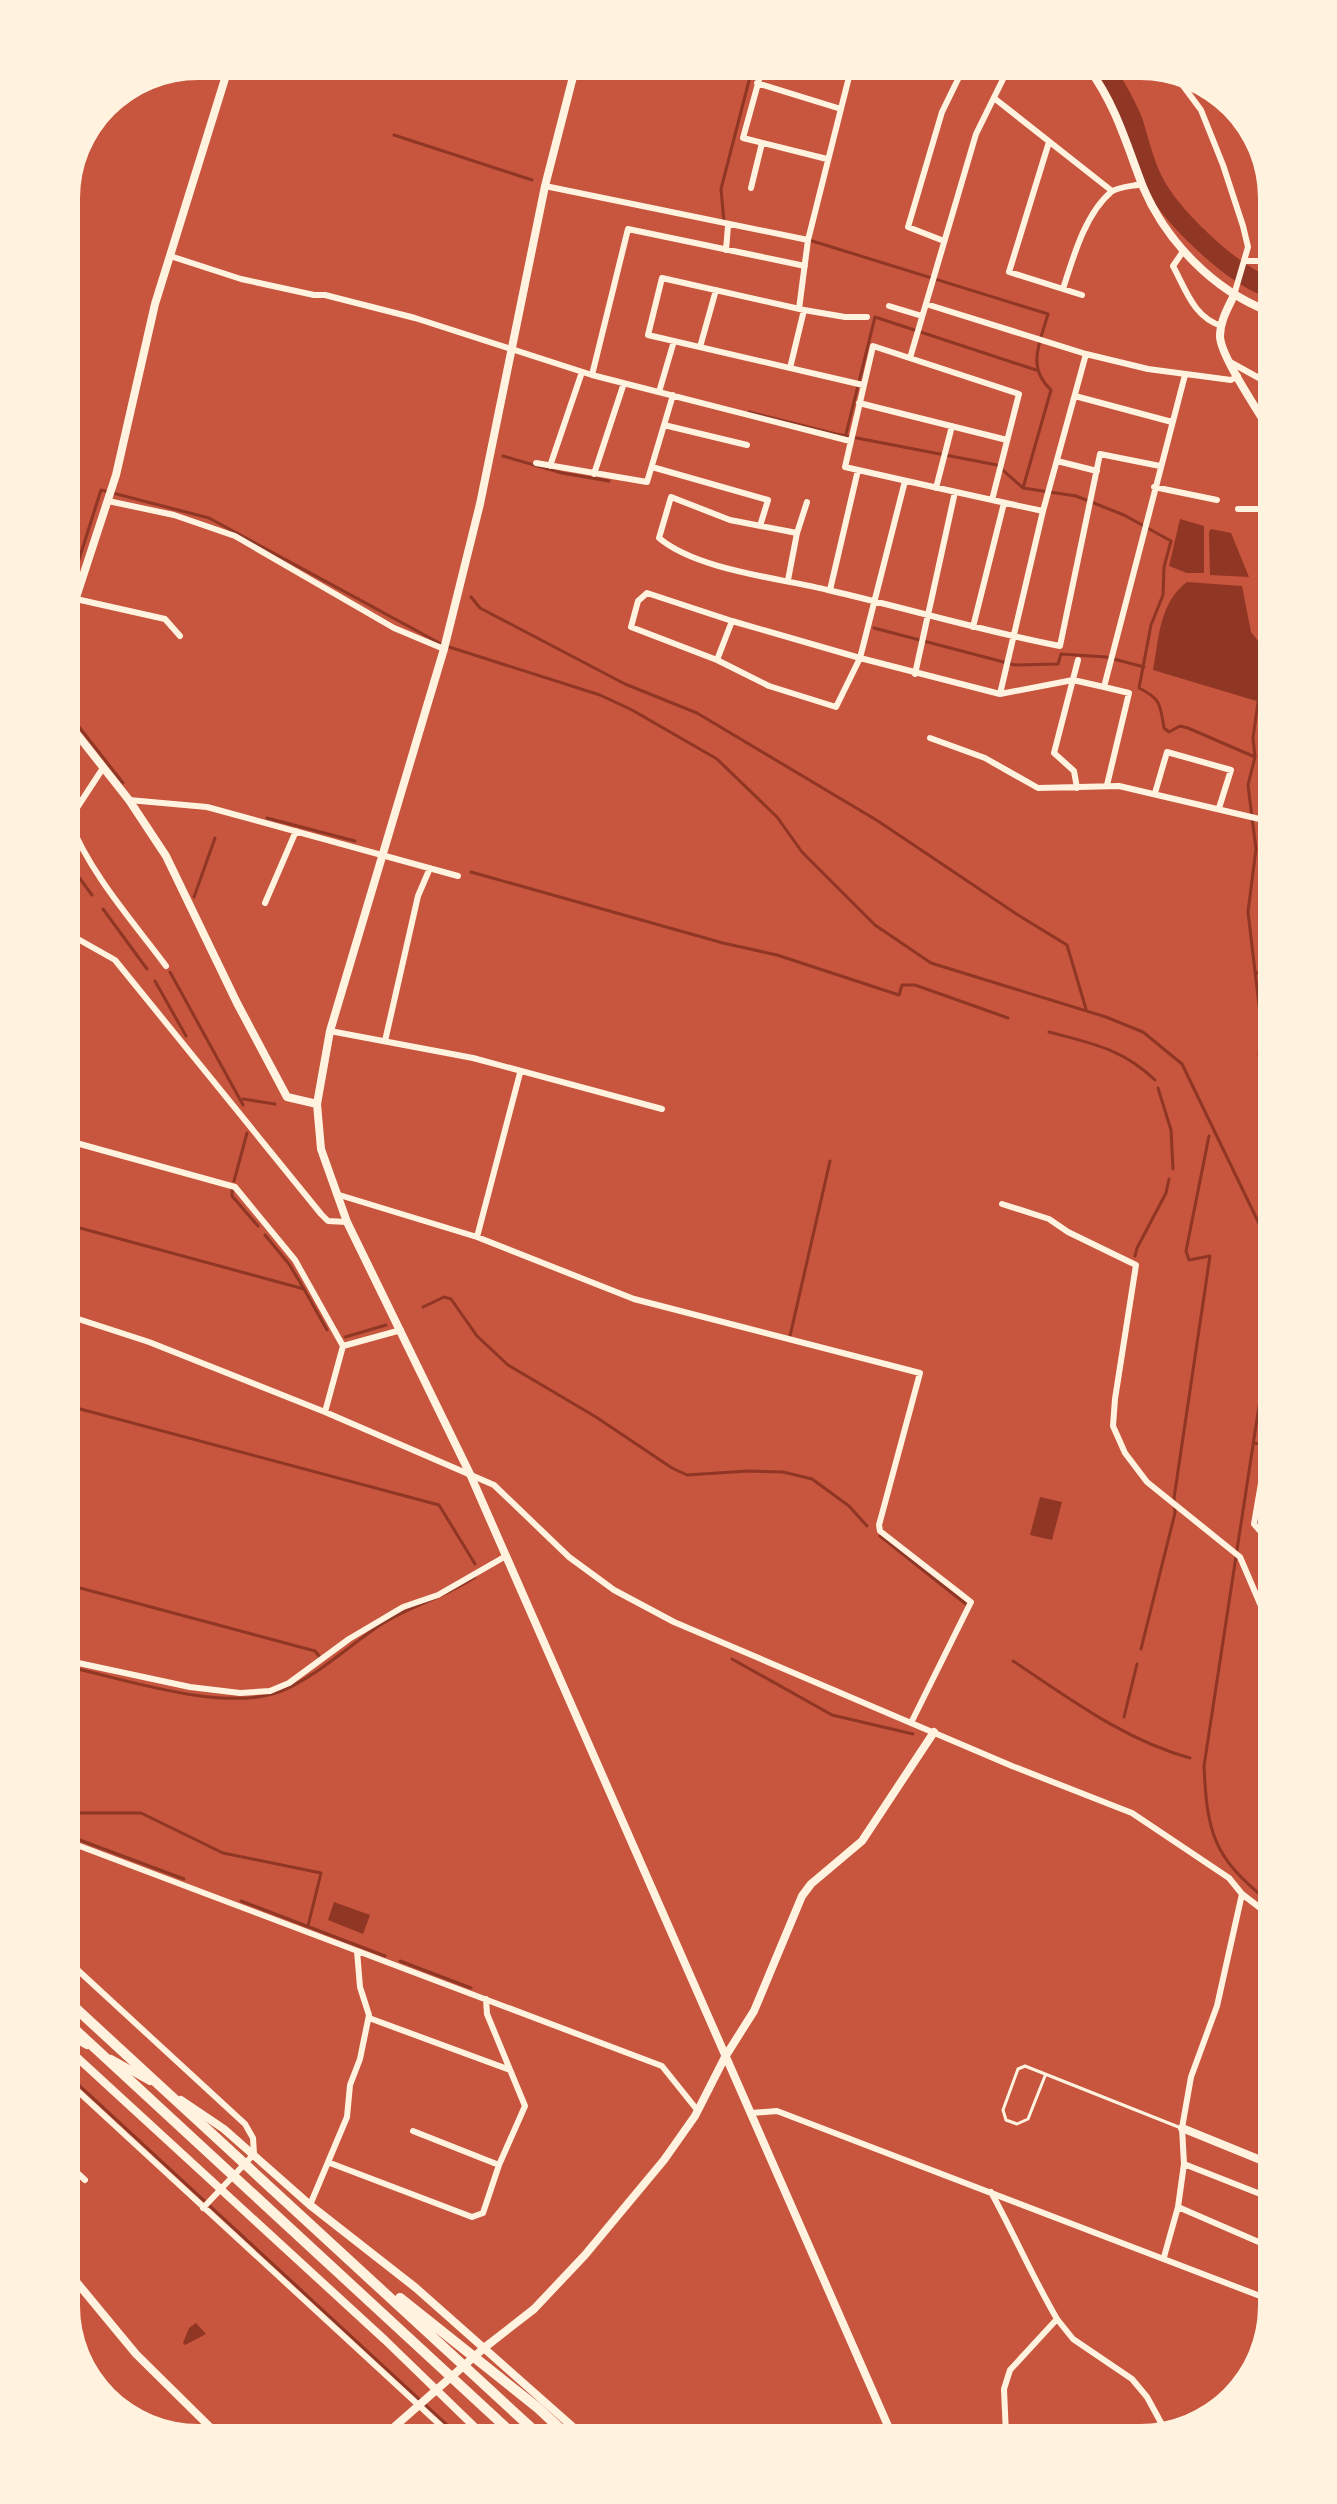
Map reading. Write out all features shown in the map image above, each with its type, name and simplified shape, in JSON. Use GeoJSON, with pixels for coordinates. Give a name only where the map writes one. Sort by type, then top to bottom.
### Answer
{"type":"FeatureCollection","features":[{"type":"Feature","properties":{"kind":"highway"},"geometry":{"type":"LineString","coordinates":[[80,2012],[528,2424]]}},
{"type":"Feature","properties":{"kind":"highway"},"geometry":{"type":"LineString","coordinates":[[80,2034],[502,2424]]}},
{"type":"Feature","properties":{"kind":"highway"},"geometry":{"type":"LineString","coordinates":[[342,2252],[555,2424]]}},
{"type":"Feature","properties":{"kind":"highway"},"geometry":{"type":"LineString","coordinates":[[442,2369],[495,2424]]}},
{"type":"Feature","properties":{"kind":"main road"},"geometry":{"type":"LineString","coordinates":[[1096,80],[1125,135],[1142,184],[1165,228],[1184,249],[1234,295],[1258,306]]}},
{"type":"Feature","properties":{"kind":"main road"},"geometry":{"type":"LineString","coordinates":[[80,2287],[136,2354],[207,2424]]}},
{"type":"Feature","properties":{"kind":"street"},"geometry":{"type":"LineString","coordinates":[[80,587],[108,501],[155,304],[225,80]]}},
{"type":"Feature","properties":{"kind":"street"},"geometry":{"type":"LineString","coordinates":[[572,80],[545,186],[480,504],[444,649],[330,1030],[316,1104],[321,1149],[346,1222],[470,1474],[724,2057],[751,2113],[887,2424]]}},
{"type":"Feature","properties":{"kind":"street"},"geometry":{"type":"LineString","coordinates":[[758,80],[743,138],[827,159]]}},
{"type":"Feature","properties":{"kind":"street"},"geometry":{"type":"LineString","coordinates":[[790,368],[802,310],[808,240],[848,80]]}},
{"type":"Feature","properties":{"kind":"street"},"geometry":{"type":"LineString","coordinates":[[945,241],[908,227],[942,112],[958,80]]}},
{"type":"Feature","properties":{"kind":"street"},"geometry":{"type":"LineString","coordinates":[[910,358],[976,134],[1003,80]]}},
{"type":"Feature","properties":{"kind":"street"},"geometry":{"type":"LineString","coordinates":[[757,83],[841,108]]}},
{"type":"Feature","properties":{"kind":"street"},"geometry":{"type":"LineString","coordinates":[[1186,89],[1201,110],[1223,165],[1248,247],[1245,264],[1220,337],[1230,362],[1258,411]]}},
{"type":"Feature","properties":{"kind":"street"},"geometry":{"type":"LineString","coordinates":[[994,99],[1112,191]]}},
{"type":"Feature","properties":{"kind":"street"},"geometry":{"type":"LineString","coordinates":[[1049,142],[1009,272],[1082,295]]}},
{"type":"Feature","properties":{"kind":"street"},"geometry":{"type":"LineString","coordinates":[[751,188],[762,143]]}},
{"type":"Feature","properties":{"kind":"street"},"geometry":{"type":"LineString","coordinates":[[1063,289],[1080,238],[1112,191],[1142,184]]}},
{"type":"Feature","properties":{"kind":"street"},"geometry":{"type":"LineString","coordinates":[[545,186],[728,226],[808,240]]}},
{"type":"Feature","properties":{"kind":"street"},"geometry":{"type":"LineString","coordinates":[[726,250],[728,226]]}},
{"type":"Feature","properties":{"kind":"street"},"geometry":{"type":"LineString","coordinates":[[592,375],[628,229],[805,267]]}},
{"type":"Feature","properties":{"kind":"street"},"geometry":{"type":"LineString","coordinates":[[1184,249],[1173,266],[1200,315],[1208,322],[1222,326]]}},
{"type":"Feature","properties":{"kind":"street"},"geometry":{"type":"LineString","coordinates":[[170,256],[241,279],[314,295],[325,295],[415,318],[592,375],[850,441]]}},
{"type":"Feature","properties":{"kind":"street"},"geometry":{"type":"LineString","coordinates":[[1245,264],[1258,262]]}},
{"type":"Feature","properties":{"kind":"street"},"geometry":{"type":"LineString","coordinates":[[863,385],[648,335],[662,278],[802,310],[867,318]]}},
{"type":"Feature","properties":{"kind":"street"},"geometry":{"type":"LineString","coordinates":[[700,347],[716,290]]}},
{"type":"Feature","properties":{"kind":"street"},"geometry":{"type":"LineString","coordinates":[[926,304],[1086,354],[1148,369],[1231,380],[1238,376]]}},
{"type":"Feature","properties":{"kind":"street"},"geometry":{"type":"LineString","coordinates":[[889,306],[922,316]]}},
{"type":"Feature","properties":{"kind":"street"},"geometry":{"type":"LineString","coordinates":[[659,392],[674,341]]}},
{"type":"Feature","properties":{"kind":"street"},"geometry":{"type":"LineString","coordinates":[[992,500],[1019,394],[873,346],[845,467],[936,488],[1043,511]]}},
{"type":"Feature","properties":{"kind":"street"},"geometry":{"type":"LineString","coordinates":[[1000,694],[1043,511],[1086,354]]}},
{"type":"Feature","properties":{"kind":"street"},"geometry":{"type":"LineString","coordinates":[[1230,362],[1258,377]]}},
{"type":"Feature","properties":{"kind":"street"},"geometry":{"type":"LineString","coordinates":[[550,466],[582,372]]}},
{"type":"Feature","properties":{"kind":"street"},"geometry":{"type":"LineString","coordinates":[[1104,687],[1185,375]]}},
{"type":"Feature","properties":{"kind":"street"},"geometry":{"type":"LineString","coordinates":[[594,474],[624,383]]}},
{"type":"Feature","properties":{"kind":"street"},"geometry":{"type":"LineString","coordinates":[[536,463],[647,482],[673,395]]}},
{"type":"Feature","properties":{"kind":"street"},"geometry":{"type":"LineString","coordinates":[[1075,396],[1172,422]]}},
{"type":"Feature","properties":{"kind":"street"},"geometry":{"type":"LineString","coordinates":[[859,403],[1007,440]]}},
{"type":"Feature","properties":{"kind":"street"},"geometry":{"type":"LineString","coordinates":[[664,425],[747,446]]}},
{"type":"Feature","properties":{"kind":"street"},"geometry":{"type":"LineString","coordinates":[[936,488],[952,426]]}},
{"type":"Feature","properties":{"kind":"street"},"geometry":{"type":"LineString","coordinates":[[797,533],[730,520],[671,496],[659,538],[675,551],[699,560],[1060,646],[1100,454],[1160,466]]}},
{"type":"Feature","properties":{"kind":"street"},"geometry":{"type":"LineString","coordinates":[[1057,461],[1096,471]]}},
{"type":"Feature","properties":{"kind":"street"},"geometry":{"type":"LineString","coordinates":[[651,468],[768,500],[760,526]]}},
{"type":"Feature","properties":{"kind":"street"},"geometry":{"type":"LineString","coordinates":[[830,590],[858,470]]}},
{"type":"Feature","properties":{"kind":"street"},"geometry":{"type":"LineString","coordinates":[[905,481],[860,658],[836,707],[769,686],[717,660],[631,627],[638,601],[647,593],[732,621],[860,658],[915,674],[1000,694],[1073,680],[1129,693],[1107,785]]}},
{"type":"Feature","properties":{"kind":"street"},"geometry":{"type":"LineString","coordinates":[[1155,487],[1217,500]]}},
{"type":"Feature","properties":{"kind":"street"},"geometry":{"type":"LineString","coordinates":[[915,674],[955,492]]}},
{"type":"Feature","properties":{"kind":"street"},"geometry":{"type":"LineString","coordinates":[[108,501],[174,515],[235,536],[394,628],[444,649]]}},
{"type":"Feature","properties":{"kind":"street"},"geometry":{"type":"LineString","coordinates":[[788,580],[797,533],[807,502]]}},
{"type":"Feature","properties":{"kind":"street"},"geometry":{"type":"LineString","coordinates":[[973,627],[1004,503]]}},
{"type":"Feature","properties":{"kind":"street"},"geometry":{"type":"LineString","coordinates":[[1238,509],[1258,509]]}},
{"type":"Feature","properties":{"kind":"street"},"geometry":{"type":"LineString","coordinates":[[80,600],[165,619],[180,636]]}},
{"type":"Feature","properties":{"kind":"street"},"geometry":{"type":"LineString","coordinates":[[717,660],[732,621]]}},
{"type":"Feature","properties":{"kind":"street"},"geometry":{"type":"LineString","coordinates":[[1077,788],[1074,771],[1054,753],[1078,660]]}},
{"type":"Feature","properties":{"kind":"street"},"geometry":{"type":"LineString","coordinates":[[80,738],[129,800],[166,856],[237,1003],[286,1097],[316,1104]]}},
{"type":"Feature","properties":{"kind":"street"},"geometry":{"type":"LineString","coordinates":[[930,738],[985,758],[1038,788],[1107,785],[1258,818]]}},
{"type":"Feature","properties":{"kind":"street"},"geometry":{"type":"LineString","coordinates":[[1155,794],[1167,752],[1231,770],[1219,808]]}},
{"type":"Feature","properties":{"kind":"street"},"geometry":{"type":"LineString","coordinates":[[80,803],[103,768]]}},
{"type":"Feature","properties":{"kind":"street"},"geometry":{"type":"LineString","coordinates":[[129,800],[207,807],[458,876]]}},
{"type":"Feature","properties":{"kind":"street"},"geometry":{"type":"LineString","coordinates":[[265,903],[296,831]]}},
{"type":"Feature","properties":{"kind":"street"},"geometry":{"type":"LineString","coordinates":[[80,845],[101,882],[166,966]]}},
{"type":"Feature","properties":{"kind":"street"},"geometry":{"type":"LineString","coordinates":[[385,1041],[418,896],[430,868]]}},
{"type":"Feature","properties":{"kind":"street"},"geometry":{"type":"LineString","coordinates":[[80,940],[115,960],[321,1214],[328,1221],[346,1222]]}},
{"type":"Feature","properties":{"kind":"street"},"geometry":{"type":"LineString","coordinates":[[330,1030],[473,1058],[520,1073],[662,1109]]}},
{"type":"Feature","properties":{"kind":"street"},"geometry":{"type":"LineString","coordinates":[[477,1237],[520,1073]]}},
{"type":"Feature","properties":{"kind":"street"},"geometry":{"type":"LineString","coordinates":[[80,1144],[235,1187],[295,1260],[343,1346],[326,1412]]}},
{"type":"Feature","properties":{"kind":"street"},"geometry":{"type":"LineString","coordinates":[[336,1194],[477,1237],[634,1299],[920,1373],[879,1525],[880,1531],[971,1602],[911,1723]]}},
{"type":"Feature","properties":{"kind":"street"},"geometry":{"type":"LineString","coordinates":[[1002,1204],[1049,1219],[1068,1232],[1136,1265],[1114,1399],[1113,1426],[1125,1453],[1147,1482],[1240,1557],[1258,1599]]}},
{"type":"Feature","properties":{"kind":"street"},"geometry":{"type":"LineString","coordinates":[[80,1320],[149,1342],[326,1412],[494,1485],[569,1557],[614,1590],[674,1622],[911,1723],[1132,1813],[1229,1878],[1242,1894],[1258,1906]]}},
{"type":"Feature","properties":{"kind":"street"},"geometry":{"type":"LineString","coordinates":[[343,1346],[401,1330]]}},
{"type":"Feature","properties":{"kind":"street"},"geometry":{"type":"LineString","coordinates":[[1258,1506],[1254,1524],[1258,1529]]}},
{"type":"Feature","properties":{"kind":"street"},"geometry":{"type":"LineString","coordinates":[[80,1663],[190,1687],[240,1693],[270,1691],[290,1683],[358,1634],[404,1607],[438,1595],[506,1556]]}},
{"type":"Feature","properties":{"kind":"street"},"geometry":{"type":"LineString","coordinates":[[398,2424],[484,2348],[534,2309],[585,2254],[664,2160],[698,2110],[724,2057],[754,2011],[802,1896],[811,1884],[862,1841],[934,1732]]}},
{"type":"Feature","properties":{"kind":"street"},"geometry":{"type":"LineString","coordinates":[[80,1846],[662,2066],[698,2110]]}},
{"type":"Feature","properties":{"kind":"street"},"geometry":{"type":"LineString","coordinates":[[1164,2257],[1178,2207],[1184,2164],[1182,2128],[1191,2076],[1218,2006],[1242,1894]]}},
{"type":"Feature","properties":{"kind":"street"},"geometry":{"type":"LineString","coordinates":[[310,2205],[330,2163],[347,2117],[350,2085],[360,2059],[369,2018],[360,1987],[357,1950]]}},
{"type":"Feature","properties":{"kind":"street"},"geometry":{"type":"LineString","coordinates":[[80,1972],[245,2124],[253,2138],[254,2154],[220,2187],[203,2208]]}},
{"type":"Feature","properties":{"kind":"street"},"geometry":{"type":"LineString","coordinates":[[330,2163],[472,2217],[483,2213],[499,2165],[525,2106],[487,2014],[486,1999]]}},
{"type":"Feature","properties":{"kind":"street"},"geometry":{"type":"LineString","coordinates":[[369,2018],[510,2070]]}},
{"type":"Feature","properties":{"kind":"street"},"geometry":{"type":"LineString","coordinates":[[80,2041],[186,2103],[254,2154],[310,2205],[416,2288],[570,2424]]}},
{"type":"Feature","properties":{"kind":"street"},"geometry":{"type":"LineString","coordinates":[[80,2060],[220,2187],[472,2424]]}},
{"type":"Feature","properties":{"kind":"street"},"geometry":{"type":"LineString","coordinates":[[80,2094],[203,2208],[422,2403],[441,2424]]}},
{"type":"Feature","properties":{"kind":"street"},"geometry":{"type":"LineString","coordinates":[[751,2113],[777,2111],[1164,2257],[1258,2295]]}},
{"type":"Feature","properties":{"kind":"street"},"geometry":{"type":"LineString","coordinates":[[1182,2128],[1258,2159]]}},
{"type":"Feature","properties":{"kind":"street"},"geometry":{"type":"LineString","coordinates":[[413,2131],[499,2165]]}},
{"type":"Feature","properties":{"kind":"street"},"geometry":{"type":"LineString","coordinates":[[1184,2164],[1258,2193]]}},
{"type":"Feature","properties":{"kind":"street"},"geometry":{"type":"LineString","coordinates":[[80,2175],[85,2180]]}},
{"type":"Feature","properties":{"kind":"street"},"geometry":{"type":"LineString","coordinates":[[991,2191],[1020,2246],[1036,2283],[1057,2319],[1074,2338],[1132,2379],[1147,2397],[1161,2422]]}},
{"type":"Feature","properties":{"kind":"street"},"geometry":{"type":"LineString","coordinates":[[1178,2207],[1258,2242]]}},
{"type":"Feature","properties":{"kind":"street"},"geometry":{"type":"LineString","coordinates":[[1006,2424],[1004,2389],[1010,2370],[1057,2319]]}},
{"type":"Feature","properties":{"kind":"lane"},"geometry":{"type":"LineString","coordinates":[[1045,2076],[1028,2119],[1017,2124],[1006,2120],[1003,2110],[1018,2069],[1026,2066],[1045,2076],[1182,2128]]}},
{"type":"Feature","properties":{"kind":"shaded area"},"geometry":{"type":"Polygon","coordinates":[[[1180,519],[1204,526],[1204,573],[1187,573],[1169,566],[1180,519]]]}},
{"type":"Feature","properties":{"kind":"shaded area"},"geometry":{"type":"Polygon","coordinates":[[[1211,529],[1231,533],[1249,577],[1210,575],[1209,532],[1211,529]]]}},
{"type":"Feature","properties":{"kind":"shaded area"},"geometry":{"type":"Polygon","coordinates":[[[1187,582],[1242,586],[1251,632],[1258,641],[1258,701],[1153,670],[1162,622],[1171,600],[1187,582]]]}},
{"type":"Feature","properties":{"kind":"shaded area"},"geometry":{"type":"Polygon","coordinates":[[[1040,1497],[1062,1502],[1052,1540],[1030,1535],[1040,1497]]]}},
{"type":"Feature","properties":{"kind":"shaded area"},"geometry":{"type":"Polygon","coordinates":[[[334,1902],[370,1915],[363,1934],[328,1920],[334,1902]]]}},
{"type":"Feature","properties":{"kind":"shaded area"},"geometry":{"type":"Polygon","coordinates":[[[196,2323],[206,2334],[185,2345],[183,2343],[189,2328],[196,2323]]]}},
{"type":"Feature","properties":{"kind":"waterway"},"geometry":{"type":"LineString","coordinates":[[724,222],[721,189],[749,80]]}},
{"type":"Feature","properties":{"kind":"waterway"},"geometry":{"type":"LineString","coordinates":[[1111,80],[1130,115],[1152,179],[1160,193],[1202,241],[1236,269],[1258,282]]}},
{"type":"Feature","properties":{"kind":"waterway"},"geometry":{"type":"LineString","coordinates":[[394,135],[532,180]]}},
{"type":"Feature","properties":{"kind":"waterway"},"geometry":{"type":"LineString","coordinates":[[809,240],[1048,314],[1039,345],[1037,363],[1043,381],[1051,390],[1023,488]]}},
{"type":"Feature","properties":{"kind":"waterway"},"geometry":{"type":"LineString","coordinates":[[846,434],[875,317],[1036,370]]}},
{"type":"Feature","properties":{"kind":"waterway"},"geometry":{"type":"LineString","coordinates":[[749,412],[836,434],[997,465],[1023,488],[1076,496],[1124,515],[1171,541],[1164,567],[1163,595],[1151,625],[1139,688],[1156,699],[1162,713],[1164,728],[1169,732],[1180,726],[1188,728],[1255,757],[1248,785],[1256,849],[1248,912],[1258,997]]}},
{"type":"Feature","properties":{"kind":"waterway"},"geometry":{"type":"LineString","coordinates":[[503,456],[562,473],[609,481]]}},
{"type":"Feature","properties":{"kind":"waterway"},"geometry":{"type":"LineString","coordinates":[[80,556],[101,490],[209,518],[443,645],[600,695],[632,710],[717,759],[777,817],[802,852],[875,925],[931,963],[1106,1017],[1143,1032],[1182,1064],[1258,1221]]}},
{"type":"Feature","properties":{"kind":"waterway"},"geometry":{"type":"LineString","coordinates":[[471,597],[480,608],[625,684],[697,713],[878,821],[1067,945],[1086,1009]]}},
{"type":"Feature","properties":{"kind":"waterway"},"geometry":{"type":"LineString","coordinates":[[874,628],[1015,665],[1058,664],[1061,654],[1106,657],[1144,667]]}},
{"type":"Feature","properties":{"kind":"waterway"},"geometry":{"type":"LineString","coordinates":[[1255,757],[1253,738],[1258,702]]}},
{"type":"Feature","properties":{"kind":"waterway"},"geometry":{"type":"LineString","coordinates":[[80,728],[123,783]]}},
{"type":"Feature","properties":{"kind":"waterway"},"geometry":{"type":"LineString","coordinates":[[267,818],[355,841]]}},
{"type":"Feature","properties":{"kind":"waterway"},"geometry":{"type":"LineString","coordinates":[[194,897],[215,838]]}},
{"type":"Feature","properties":{"kind":"waterway"},"geometry":{"type":"LineString","coordinates":[[471,872],[723,943],[777,955],[899,995],[902,985],[915,985],[1008,1018]]}},
{"type":"Feature","properties":{"kind":"waterway"},"geometry":{"type":"LineString","coordinates":[[80,879],[92,895]]}},
{"type":"Feature","properties":{"kind":"waterway"},"geometry":{"type":"LineString","coordinates":[[103,909],[147,969]]}},
{"type":"Feature","properties":{"kind":"waterway"},"geometry":{"type":"LineString","coordinates":[[170,972],[243,1105]]}},
{"type":"Feature","properties":{"kind":"waterway"},"geometry":{"type":"LineString","coordinates":[[155,981],[186,1036]]}},
{"type":"Feature","properties":{"kind":"waterway"},"geometry":{"type":"LineString","coordinates":[[1049,1032],[1106,1048],[1131,1061],[1155,1080]]}},
{"type":"Feature","properties":{"kind":"waterway"},"geometry":{"type":"LineString","coordinates":[[1158,1088],[1171,1130],[1173,1169]]}},
{"type":"Feature","properties":{"kind":"waterway"},"geometry":{"type":"LineString","coordinates":[[243,1099],[275,1104]]}},
{"type":"Feature","properties":{"kind":"waterway"},"geometry":{"type":"LineString","coordinates":[[234,1181],[247,1133]]}},
{"type":"Feature","properties":{"kind":"waterway"},"geometry":{"type":"LineString","coordinates":[[1141,1649],[1175,1513],[1174,1498],[1210,1256],[1189,1260],[1186,1251],[1209,1136]]}},
{"type":"Feature","properties":{"kind":"waterway"},"geometry":{"type":"LineString","coordinates":[[790,1336],[830,1161]]}},
{"type":"Feature","properties":{"kind":"waterway"},"geometry":{"type":"LineString","coordinates":[[1135,1256],[1166,1193],[1169,1179]]}},
{"type":"Feature","properties":{"kind":"waterway"},"geometry":{"type":"LineString","coordinates":[[232,1188],[232,1196],[258,1226]]}},
{"type":"Feature","properties":{"kind":"waterway"},"geometry":{"type":"LineString","coordinates":[[80,1228],[304,1289],[327,1330]]}},
{"type":"Feature","properties":{"kind":"waterway"},"geometry":{"type":"LineString","coordinates":[[265,1235],[289,1264],[304,1289]]}},
{"type":"Feature","properties":{"kind":"waterway"},"geometry":{"type":"LineString","coordinates":[[423,1307],[444,1297],[451,1299],[477,1336],[508,1365],[596,1417],[672,1468],[687,1475],[748,1471],[783,1472],[812,1479],[849,1506],[867,1526]]}},
{"type":"Feature","properties":{"kind":"waterway"},"geometry":{"type":"LineString","coordinates":[[345,1337],[386,1325]]}},
{"type":"Feature","properties":{"kind":"waterway"},"geometry":{"type":"LineString","coordinates":[[80,1409],[439,1505],[475,1564]]}},
{"type":"Feature","properties":{"kind":"waterway"},"geometry":{"type":"LineString","coordinates":[[1258,1412],[1204,1766],[1208,1810],[1217,1843],[1236,1871],[1258,1893]]}},
{"type":"Feature","properties":{"kind":"waterway"},"geometry":{"type":"LineString","coordinates":[[1254,1443],[1258,1444]]}},
{"type":"Feature","properties":{"kind":"waterway"},"geometry":{"type":"LineString","coordinates":[[880,1536],[967,1605]]}},
{"type":"Feature","properties":{"kind":"waterway"},"geometry":{"type":"LineString","coordinates":[[80,1670],[146,1686],[203,1696],[256,1697],[279,1692],[306,1679],[385,1622],[475,1577]]}},
{"type":"Feature","properties":{"kind":"waterway"},"geometry":{"type":"LineString","coordinates":[[80,1588],[315,1651],[319,1656]]}},
{"type":"Feature","properties":{"kind":"waterway"},"geometry":{"type":"LineString","coordinates":[[732,1659],[832,1715],[913,1734]]}},
{"type":"Feature","properties":{"kind":"waterway"},"geometry":{"type":"LineString","coordinates":[[1013,1661],[1098,1717],[1142,1740],[1190,1758]]}},
{"type":"Feature","properties":{"kind":"waterway"},"geometry":{"type":"LineString","coordinates":[[1124,1717],[1137,1664]]}},
{"type":"Feature","properties":{"kind":"waterway"},"geometry":{"type":"LineString","coordinates":[[80,1813],[141,1813],[223,1853],[321,1873],[308,1926]]}},
{"type":"Feature","properties":{"kind":"waterway"},"geometry":{"type":"LineString","coordinates":[[80,1840],[184,1879]]}},
{"type":"Feature","properties":{"kind":"waterway"},"geometry":{"type":"LineString","coordinates":[[241,1901],[385,1956]]}},
{"type":"Feature","properties":{"kind":"waterway"},"geometry":{"type":"LineString","coordinates":[[400,1961],[471,1988]]}},
{"type":"Feature","properties":{"kind":"waterway"},"geometry":{"type":"LineString","coordinates":[[80,2086],[446,2424]]}}]}
